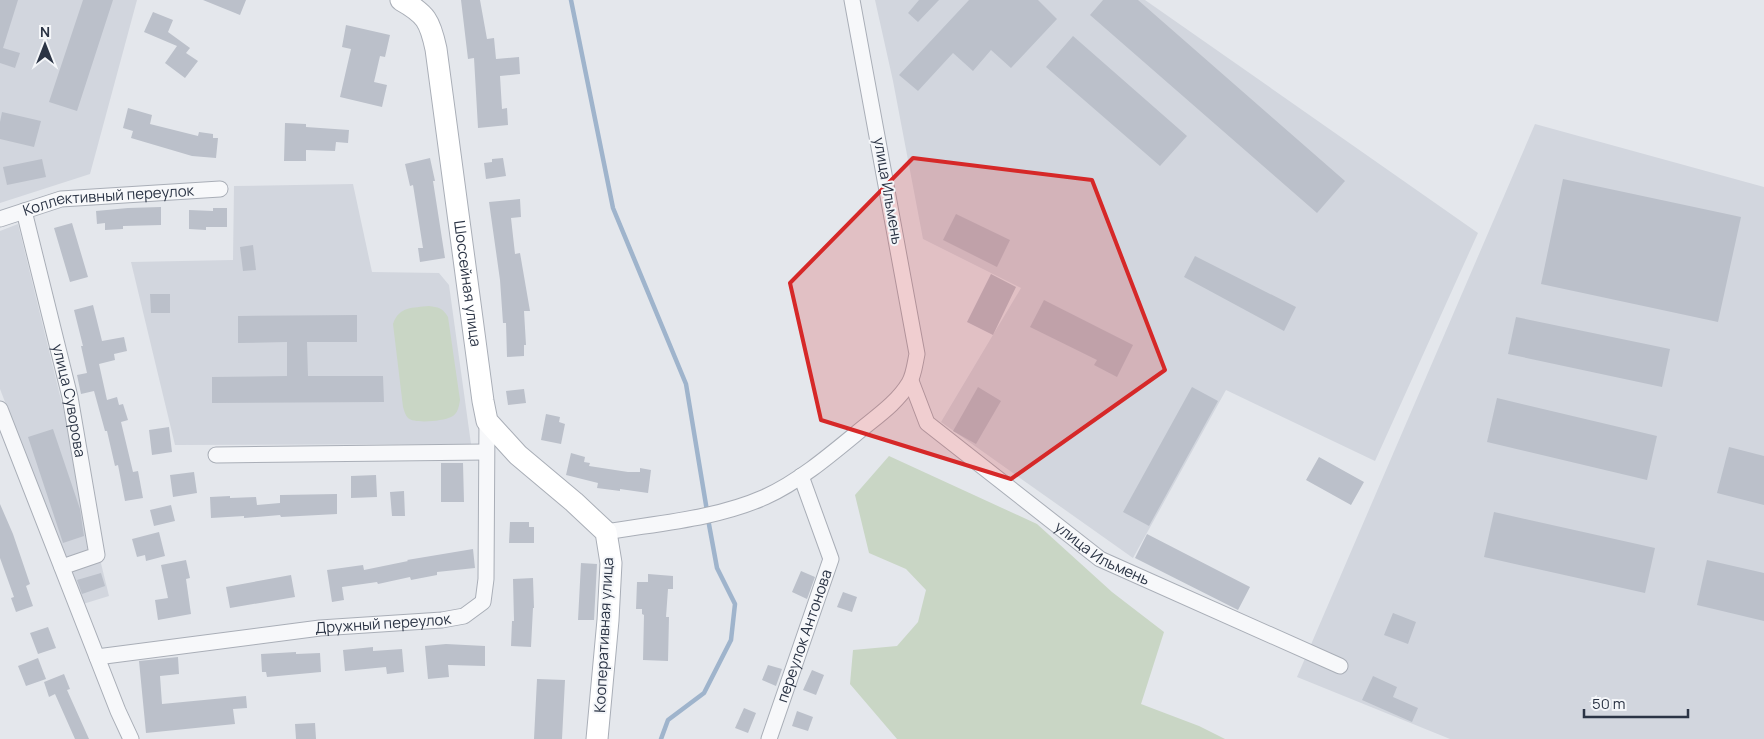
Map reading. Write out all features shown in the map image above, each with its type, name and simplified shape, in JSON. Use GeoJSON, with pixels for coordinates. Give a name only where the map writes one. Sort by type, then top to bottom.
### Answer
{"type":"FeatureCollection","features":[{"type":"Feature","properties":{"kind":"street","name":"Шоссейная улица"},"geometry":{"type":"LineString","coordinates":[[402,0],[415,8],[432,29],[487,421]]}},
{"type":"Feature","properties":{"kind":"street","name":"улица Ильмень"},"geometry":{"type":"LineString","coordinates":[[606,532],[688,519],[729,510],[766,496],[801,476],[847,441],[897,400],[910,381],[917,354],[852,0]]}},
{"type":"Feature","properties":{"kind":"street","name":"Коллективный переулок"},"geometry":{"type":"LineString","coordinates":[[0,219],[61,199],[220,189]]}},
{"type":"Feature","properties":{"kind":"street","name":"улица Суворова"},"geometry":{"type":"LineString","coordinates":[[24,211],[70,397],[98,555],[62,567]]}},
{"type":"Feature","properties":{"kind":"street","name":"улица Ильмень"},"geometry":{"type":"LineString","coordinates":[[910,381],[927,423],[1100,559],[1340,666]]}},
{"type":"Feature","properties":{"kind":"street"},"geometry":{"type":"LineString","coordinates":[[0,410],[131,739]]}},
{"type":"Feature","properties":{"kind":"street","name":"Дружный переулок"},"geometry":{"type":"LineString","coordinates":[[97,657],[320,628],[442,620],[464,616],[483,602],[486,579],[487,421]]}},
{"type":"Feature","properties":{"kind":"street"},"geometry":{"type":"LineString","coordinates":[[487,421],[518,455],[574,502],[606,532]]}},
{"type":"Feature","properties":{"kind":"street"},"geometry":{"type":"LineString","coordinates":[[216,455],[486,452]]}},
{"type":"Feature","properties":{"kind":"street","name":"переулок Антонова"},"geometry":{"type":"LineString","coordinates":[[769,739],[831,559],[801,476]]}},
{"type":"Feature","properties":{"kind":"street","name":"Кооперативная улица"},"geometry":{"type":"LineString","coordinates":[[598,739],[611,563],[606,532]]}},
{"type":"Feature","properties":{"kind":"highlighted area"},"geometry":{"type":"Polygon","coordinates":[[[913,158],[1092,180],[1165,370],[1011,479],[821,420],[790,283],[913,158]]]}},
{"type":"Feature","properties":{"kind":"shaded area"},"geometry":{"type":"Polygon","coordinates":[[[0,0],[137,0],[90,174],[0,203],[0,0]]]}},
{"type":"Feature","properties":{"kind":"shaded area"},"geometry":{"type":"Polygon","coordinates":[[[875,0],[1145,0],[1478,233],[1375,461],[1226,390],[1133,558],[941,422],[1021,288],[923,239],[893,81],[875,0]]]}},
{"type":"Feature","properties":{"kind":"shaded area"},"geometry":{"type":"Polygon","coordinates":[[[1535,124],[1764,187],[1764,739],[1450,739],[1297,677],[1535,124]]]}},
{"type":"Feature","properties":{"kind":"shaded area"},"geometry":{"type":"Polygon","coordinates":[[[353,184],[372,272],[439,273],[449,285],[471,444],[175,445],[131,262],[233,260],[234,186],[353,184]]]}},
{"type":"Feature","properties":{"kind":"shaded area"},"geometry":{"type":"Polygon","coordinates":[[[18,224],[109,596],[83,604],[0,389],[0,231],[18,224]]]}},
{"type":"Feature","properties":{"kind":"green space"},"geometry":{"type":"Polygon","coordinates":[[[429,306],[440,308],[448,317],[460,400],[457,412],[451,417],[436,421],[416,421],[408,418],[403,407],[393,324],[399,314],[407,309],[429,306]]]}},
{"type":"Feature","properties":{"kind":"green space"},"geometry":{"type":"Polygon","coordinates":[[[889,456],[1037,524],[1112,592],[1164,632],[1141,704],[1199,726],[1225,739],[897,739],[850,684],[853,650],[897,646],[918,622],[926,590],[906,569],[869,553],[855,495],[889,456]]]}},
{"type":"Feature","properties":{"kind":"building"},"geometry":{"type":"Polygon","coordinates":[[[0,0],[18,0],[3,48],[20,53],[15,68],[0,63],[0,0]]]}},
{"type":"Feature","properties":{"kind":"building"},"geometry":{"type":"Polygon","coordinates":[[[83,0],[113,0],[77,111],[49,102],[83,0]]]}},
{"type":"Feature","properties":{"kind":"building"},"geometry":{"type":"Polygon","coordinates":[[[203,0],[246,0],[240,15],[203,0]]]}},
{"type":"Feature","properties":{"kind":"building"},"geometry":{"type":"Polygon","coordinates":[[[461,0],[480,0],[487,39],[494,38],[496,59],[519,57],[520,74],[500,76],[502,109],[507,108],[508,125],[478,128],[474,58],[468,59],[461,0]]]}},
{"type":"Feature","properties":{"kind":"building"},"geometry":{"type":"Polygon","coordinates":[[[919,0],[939,0],[918,22],[908,13],[919,0]]]}},
{"type":"Feature","properties":{"kind":"building"},"geometry":{"type":"Polygon","coordinates":[[[969,0],[1038,0],[1057,19],[1011,68],[991,50],[973,71],[953,53],[918,91],[899,75],[969,0]]]}},
{"type":"Feature","properties":{"kind":"building"},"geometry":{"type":"Polygon","coordinates":[[[1103,0],[1138,0],[1345,181],[1317,213],[1090,15],[1103,0]]]}},
{"type":"Feature","properties":{"kind":"building"},"geometry":{"type":"Polygon","coordinates":[[[153,12],[173,20],[168,32],[190,48],[186,53],[198,61],[185,78],[165,63],[177,46],[144,32],[153,12]]]}},
{"type":"Feature","properties":{"kind":"building"},"geometry":{"type":"Polygon","coordinates":[[[346,25],[390,35],[385,57],[380,56],[374,82],[387,85],[382,107],[340,97],[351,49],[342,47],[346,25]]]}},
{"type":"Feature","properties":{"kind":"building"},"geometry":{"type":"Polygon","coordinates":[[[1073,36],[1187,136],[1160,166],[1046,67],[1073,36]]]}},
{"type":"Feature","properties":{"kind":"building"},"geometry":{"type":"Polygon","coordinates":[[[128,108],[152,115],[150,124],[198,136],[199,132],[213,134],[213,138],[218,138],[216,158],[192,156],[131,138],[133,131],[123,128],[128,108]]]}},
{"type":"Feature","properties":{"kind":"building"},"geometry":{"type":"Polygon","coordinates":[[[2,112],[41,121],[34,147],[0,139],[2,112]]]}},
{"type":"Feature","properties":{"kind":"building"},"geometry":{"type":"Polygon","coordinates":[[[285,123],[306,124],[306,127],[349,130],[348,143],[336,142],[335,151],[306,150],[306,161],[284,161],[285,123]]]}},
{"type":"Feature","properties":{"kind":"building"},"geometry":{"type":"Polygon","coordinates":[[[430,158],[435,181],[433,181],[445,258],[420,262],[418,248],[423,248],[413,185],[410,186],[405,164],[430,158]]]}},
{"type":"Feature","properties":{"kind":"building"},"geometry":{"type":"Polygon","coordinates":[[[503,158],[506,176],[486,179],[484,163],[492,162],[492,159],[503,158]]]}},
{"type":"Feature","properties":{"kind":"building"},"geometry":{"type":"Polygon","coordinates":[[[42,159],[46,177],[7,185],[3,167],[42,159]]]}},
{"type":"Feature","properties":{"kind":"building"},"geometry":{"type":"Polygon","coordinates":[[[1563,179],[1741,217],[1718,322],[1541,284],[1563,179]]]}},
{"type":"Feature","properties":{"kind":"building"},"geometry":{"type":"Polygon","coordinates":[[[520,199],[521,217],[511,218],[515,254],[520,253],[530,311],[524,311],[526,345],[524,345],[524,356],[507,357],[506,323],[503,323],[500,280],[489,202],[520,199]]]}},
{"type":"Feature","properties":{"kind":"building"},"geometry":{"type":"Polygon","coordinates":[[[161,207],[161,225],[123,226],[123,229],[105,230],[105,223],[97,224],[96,211],[161,207]]]}},
{"type":"Feature","properties":{"kind":"building"},"geometry":{"type":"Polygon","coordinates":[[[213,208],[227,208],[227,227],[206,227],[206,230],[189,229],[189,210],[213,211],[213,208]]]}},
{"type":"Feature","properties":{"kind":"building"},"geometry":{"type":"Polygon","coordinates":[[[956,214],[1010,240],[997,267],[943,240],[956,214]]]}},
{"type":"Feature","properties":{"kind":"building"},"geometry":{"type":"Polygon","coordinates":[[[72,223],[88,277],[70,282],[54,228],[72,223]]]}},
{"type":"Feature","properties":{"kind":"building"},"geometry":{"type":"Polygon","coordinates":[[[253,245],[256,270],[243,271],[240,247],[253,245]]]}},
{"type":"Feature","properties":{"kind":"building"},"geometry":{"type":"Polygon","coordinates":[[[1195,256],[1296,307],[1284,331],[1184,277],[1195,256]]]}},
{"type":"Feature","properties":{"kind":"building"},"geometry":{"type":"Polygon","coordinates":[[[991,274],[1016,287],[993,335],[967,322],[991,274]]]}},
{"type":"Feature","properties":{"kind":"building"},"geometry":{"type":"Polygon","coordinates":[[[150,294],[170,294],[170,313],[151,313],[150,294]]]}},
{"type":"Feature","properties":{"kind":"building"},"geometry":{"type":"Polygon","coordinates":[[[1044,300],[1133,345],[1117,377],[1094,365],[1097,360],[1030,327],[1044,300]]]}},
{"type":"Feature","properties":{"kind":"building"},"geometry":{"type":"Polygon","coordinates":[[[93,305],[102,341],[124,337],[127,351],[114,354],[115,360],[99,364],[107,400],[117,397],[119,405],[123,404],[128,420],[121,422],[133,472],[138,471],[143,498],[125,501],[118,465],[115,466],[107,431],[105,431],[94,391],[81,394],[77,375],[87,373],[81,346],[83,346],[74,310],[93,305]]]}},
{"type":"Feature","properties":{"kind":"building"},"geometry":{"type":"Polygon","coordinates":[[[357,315],[357,342],[307,342],[308,376],[383,376],[384,402],[212,403],[212,377],[287,376],[287,342],[238,343],[238,316],[357,315]]]}},
{"type":"Feature","properties":{"kind":"building"},"geometry":{"type":"Polygon","coordinates":[[[1516,317],[1670,349],[1662,387],[1508,354],[1516,317]]]}},
{"type":"Feature","properties":{"kind":"building"},"geometry":{"type":"Polygon","coordinates":[[[978,387],[1001,401],[976,444],[953,431],[978,387]]]}},
{"type":"Feature","properties":{"kind":"building"},"geometry":{"type":"Polygon","coordinates":[[[1192,387],[1218,401],[1149,526],[1123,512],[1192,387]]]}},
{"type":"Feature","properties":{"kind":"building"},"geometry":{"type":"Polygon","coordinates":[[[524,389],[526,403],[508,405],[506,391],[524,389]]]}},
{"type":"Feature","properties":{"kind":"building"},"geometry":{"type":"Polygon","coordinates":[[[1497,398],[1657,436],[1647,480],[1487,442],[1497,398]]]}},
{"type":"Feature","properties":{"kind":"building"},"geometry":{"type":"Polygon","coordinates":[[[546,414],[560,417],[559,422],[565,424],[561,444],[541,440],[546,414]]]}},
{"type":"Feature","properties":{"kind":"building"},"geometry":{"type":"Polygon","coordinates":[[[169,427],[172,452],[152,455],[149,430],[169,427]]]}},
{"type":"Feature","properties":{"kind":"building"},"geometry":{"type":"Polygon","coordinates":[[[53,429],[80,509],[84,536],[63,543],[28,437],[53,429]]]}},
{"type":"Feature","properties":{"kind":"building"},"geometry":{"type":"Polygon","coordinates":[[[1729,447],[1764,456],[1764,505],[1717,493],[1729,447]]]}},
{"type":"Feature","properties":{"kind":"building"},"geometry":{"type":"Polygon","coordinates":[[[571,453],[585,457],[584,462],[590,463],[589,466],[628,472],[640,472],[640,468],[651,470],[648,493],[597,488],[598,483],[566,475],[571,453]]]}},
{"type":"Feature","properties":{"kind":"building"},"geometry":{"type":"Polygon","coordinates":[[[1319,457],[1364,482],[1351,505],[1306,480],[1319,457]]]}},
{"type":"Feature","properties":{"kind":"building"},"geometry":{"type":"Polygon","coordinates":[[[441,463],[463,463],[464,502],[441,502],[441,463]]]}},
{"type":"Feature","properties":{"kind":"building"},"geometry":{"type":"Polygon","coordinates":[[[194,472],[197,493],[173,497],[170,475],[194,472]]]}},
{"type":"Feature","properties":{"kind":"building"},"geometry":{"type":"Polygon","coordinates":[[[376,475],[377,497],[351,498],[351,476],[376,475]]]}},
{"type":"Feature","properties":{"kind":"building"},"geometry":{"type":"Polygon","coordinates":[[[404,491],[405,516],[392,516],[390,492],[404,491]]]}},
{"type":"Feature","properties":{"kind":"building"},"geometry":{"type":"Polygon","coordinates":[[[337,494],[337,514],[211,518],[210,497],[256,497],[257,505],[280,503],[280,495],[337,494]]]}},
{"type":"Feature","properties":{"kind":"building"},"geometry":{"type":"Polygon","coordinates":[[[0,504],[13,534],[30,584],[26,586],[33,606],[16,612],[11,598],[14,597],[0,558],[0,504]]]}},
{"type":"Feature","properties":{"kind":"building"},"geometry":{"type":"Polygon","coordinates":[[[171,505],[175,521],[154,526],[150,510],[171,505]]]}},
{"type":"Feature","properties":{"kind":"building"},"geometry":{"type":"Polygon","coordinates":[[[1494,512],[1655,548],[1645,593],[1484,557],[1494,512]]]}},
{"type":"Feature","properties":{"kind":"building"},"geometry":{"type":"Polygon","coordinates":[[[510,522],[529,522],[529,527],[534,527],[534,543],[509,543],[510,522]]]}},
{"type":"Feature","properties":{"kind":"building"},"geometry":{"type":"Polygon","coordinates":[[[159,532],[165,556],[146,561],[145,555],[137,557],[132,539],[159,532]]]}},
{"type":"Feature","properties":{"kind":"building"},"geometry":{"type":"Polygon","coordinates":[[[1147,534],[1250,587],[1238,610],[1135,558],[1147,534]]]}},
{"type":"Feature","properties":{"kind":"building"},"geometry":{"type":"Polygon","coordinates":[[[473,549],[475,568],[437,572],[437,575],[411,580],[410,577],[378,584],[377,582],[342,587],[344,600],[332,602],[327,570],[363,565],[364,570],[407,560],[473,549]]]}},
{"type":"Feature","properties":{"kind":"building"},"geometry":{"type":"Polygon","coordinates":[[[186,560],[190,578],[186,579],[191,614],[158,620],[155,600],[168,598],[161,565],[186,560]]]}},
{"type":"Feature","properties":{"kind":"building"},"geometry":{"type":"Polygon","coordinates":[[[1707,560],[1764,573],[1764,621],[1697,605],[1707,560]]]}},
{"type":"Feature","properties":{"kind":"building"},"geometry":{"type":"Polygon","coordinates":[[[581,563],[597,564],[594,620],[578,620],[581,563]]]}},
{"type":"Feature","properties":{"kind":"building"},"geometry":{"type":"Polygon","coordinates":[[[801,571],[815,577],[807,599],[792,592],[801,571]]]}},
{"type":"Feature","properties":{"kind":"building"},"geometry":{"type":"Polygon","coordinates":[[[101,573],[105,586],[82,594],[77,580],[101,573]]]}},
{"type":"Feature","properties":{"kind":"building"},"geometry":{"type":"Polygon","coordinates":[[[648,574],[673,576],[673,589],[668,589],[666,617],[669,617],[668,661],[643,660],[644,615],[642,614],[642,609],[636,609],[637,582],[648,582],[648,574]]]}},
{"type":"Feature","properties":{"kind":"building"},"geometry":{"type":"Polygon","coordinates":[[[291,575],[295,597],[230,608],[226,587],[291,575]]]}},
{"type":"Feature","properties":{"kind":"building"},"geometry":{"type":"Polygon","coordinates":[[[533,578],[534,608],[531,647],[511,646],[512,621],[514,621],[513,579],[533,578]]]}},
{"type":"Feature","properties":{"kind":"building"},"geometry":{"type":"Polygon","coordinates":[[[843,592],[857,597],[852,612],[837,607],[843,592]]]}},
{"type":"Feature","properties":{"kind":"building"},"geometry":{"type":"Polygon","coordinates":[[[1393,613],[1416,622],[1408,644],[1384,635],[1393,613]]]}},
{"type":"Feature","properties":{"kind":"building"},"geometry":{"type":"Polygon","coordinates":[[[48,627],[56,648],[38,654],[30,633],[48,627]]]}},
{"type":"Feature","properties":{"kind":"building"},"geometry":{"type":"Polygon","coordinates":[[[446,644],[485,646],[485,666],[448,665],[449,677],[428,679],[425,646],[446,644]]]}},
{"type":"Feature","properties":{"kind":"building"},"geometry":{"type":"Polygon","coordinates":[[[373,647],[373,651],[402,649],[404,672],[387,674],[386,667],[345,671],[343,650],[373,647]]]}},
{"type":"Feature","properties":{"kind":"building"},"geometry":{"type":"Polygon","coordinates":[[[296,652],[296,654],[320,653],[321,672],[267,677],[266,672],[262,672],[261,654],[296,652]]]}},
{"type":"Feature","properties":{"kind":"building"},"geometry":{"type":"Polygon","coordinates":[[[178,657],[179,674],[160,676],[162,704],[246,696],[247,708],[233,709],[235,724],[146,733],[139,661],[178,657]]]}},
{"type":"Feature","properties":{"kind":"building"},"geometry":{"type":"Polygon","coordinates":[[[38,658],[46,679],[26,686],[18,666],[38,658]]]}},
{"type":"Feature","properties":{"kind":"building"},"geometry":{"type":"Polygon","coordinates":[[[768,665],[782,669],[776,686],[762,680],[768,665]]]}},
{"type":"Feature","properties":{"kind":"building"},"geometry":{"type":"Polygon","coordinates":[[[812,670],[824,675],[816,695],[803,690],[812,670]]]}},
{"type":"Feature","properties":{"kind":"building"},"geometry":{"type":"Polygon","coordinates":[[[64,674],[70,689],[67,690],[89,739],[75,739],[55,694],[49,697],[44,682],[64,674]]]}},
{"type":"Feature","properties":{"kind":"building"},"geometry":{"type":"Polygon","coordinates":[[[1373,676],[1397,687],[1393,697],[1418,708],[1412,722],[1362,700],[1373,676]]]}},
{"type":"Feature","properties":{"kind":"building"},"geometry":{"type":"Polygon","coordinates":[[[537,679],[565,680],[562,739],[534,739],[537,679]]]}},
{"type":"Feature","properties":{"kind":"building"},"geometry":{"type":"Polygon","coordinates":[[[744,708],[756,713],[748,733],[735,728],[744,708]]]}},
{"type":"Feature","properties":{"kind":"building"},"geometry":{"type":"Polygon","coordinates":[[[797,711],[813,717],[808,731],[792,726],[797,711]]]}},
{"type":"Feature","properties":{"kind":"building"},"geometry":{"type":"Polygon","coordinates":[[[315,723],[316,739],[296,739],[295,724],[315,723]]]}},
{"type":"Feature","properties":{"kind":"waterway"},"geometry":{"type":"LineString","coordinates":[[571,0],[613,208],[686,384],[707,511]]}},
{"type":"Feature","properties":{"kind":"waterway"},"geometry":{"type":"LineString","coordinates":[[661,739],[668,720],[704,693],[731,640],[735,604],[717,568],[708,519]]}}]}
